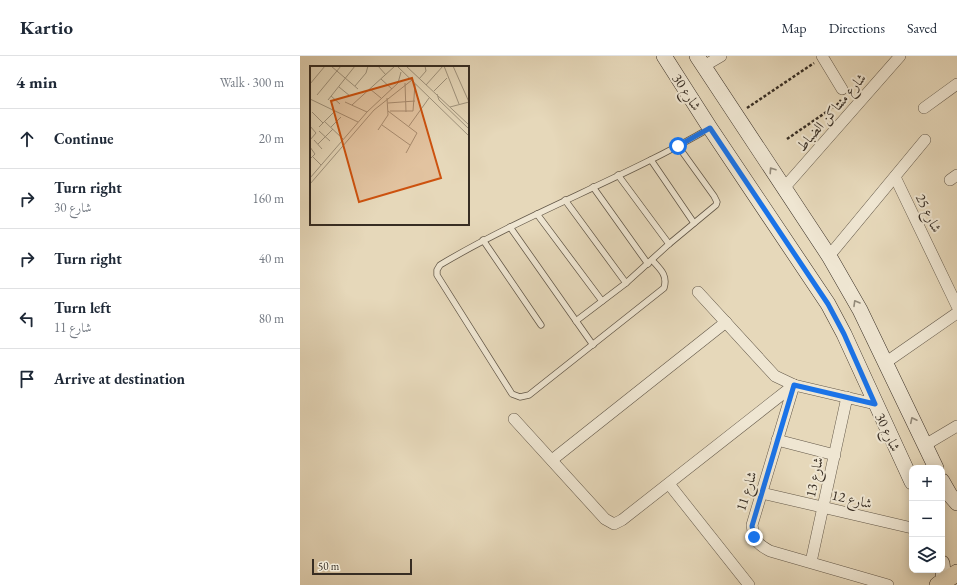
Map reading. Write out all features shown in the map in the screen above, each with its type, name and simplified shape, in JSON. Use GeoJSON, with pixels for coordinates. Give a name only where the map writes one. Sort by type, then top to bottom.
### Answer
{"type":"FeatureCollection","features":[{"type":"Feature","properties":{"kind":"street","name":"شارع 30"},"geometry":{"type":"LineString","coordinates":[[664,56],[710,128],[828,304],[844,334],[909,476]]}},
{"type":"Feature","properties":{"kind":"street"},"geometry":{"type":"LineString","coordinates":[[700,61],[721,56]]}},
{"type":"Feature","properties":{"kind":"street"},"geometry":{"type":"LineString","coordinates":[[885,56],[891,66]]}},
{"type":"Feature","properties":{"kind":"street","name":"شارع مساكن الضباط"},"geometry":{"type":"LineString","coordinates":[[784,188],[900,56]]}},
{"type":"Feature","properties":{"kind":"street"},"geometry":{"type":"LineString","coordinates":[[822,57],[842,89]]}},
{"type":"Feature","properties":{"kind":"street","name":"شارع 30"},"geometry":{"type":"LineString","coordinates":[[700,61],[829,256],[860,310],[935,465]]}},
{"type":"Feature","properties":{"kind":"street"},"geometry":{"type":"LineString","coordinates":[[924,108],[957,84]]}},
{"type":"Feature","properties":{"kind":"street"},"geometry":{"type":"LineString","coordinates":[[829,256],[925,140]]}},
{"type":"Feature","properties":{"kind":"street","name":"شارع 25"},"geometry":{"type":"LineString","coordinates":[[895,177],[957,306]]}},
{"type":"Feature","properties":{"kind":"street"},"geometry":{"type":"LineString","coordinates":[[698,292],[776,376],[794,385],[875,404]]}},
{"type":"Feature","properties":{"kind":"street"},"geometry":{"type":"LineString","coordinates":[[885,363],[957,313]]}},
{"type":"Feature","properties":{"kind":"street"},"geometry":{"type":"LineString","coordinates":[[552,460],[726,322]]}},
{"type":"Feature","properties":{"kind":"street"},"geometry":{"type":"LineString","coordinates":[[514,420],[605,519],[614,524],[622,520],[669,484],[794,385]]}},
{"type":"Feature","properties":{"kind":"street","name":"شارع 11"},"geometry":{"type":"LineString","coordinates":[[794,385],[752,526],[754,537],[760,546],[770,551],[888,585]]}},
{"type":"Feature","properties":{"kind":"street","name":"شارع 13"},"geometry":{"type":"LineString","coordinates":[[811,562],[848,397]]}},
{"type":"Feature","properties":{"kind":"street"},"geometry":{"type":"LineString","coordinates":[[925,445],[957,426]]}},
{"type":"Feature","properties":{"kind":"street"},"geometry":{"type":"LineString","coordinates":[[777,440],[835,455]]}},
{"type":"Feature","properties":{"kind":"street"},"geometry":{"type":"LineString","coordinates":[[669,484],[749,585]]}},
{"type":"Feature","properties":{"kind":"street"},"geometry":{"type":"LineString","coordinates":[[945,486],[950,495],[957,503]]}},
{"type":"Feature","properties":{"kind":"street","name":"شارع 12"},"geometry":{"type":"LineString","coordinates":[[762,493],[909,527]]}},
{"type":"Feature","properties":{"kind":"lane"},"geometry":{"type":"LineString","coordinates":[[593,187],[650,262],[663,271],[666,278],[664,288],[529,395],[520,397],[512,394],[437,275],[437,270],[440,265],[483,240],[538,214],[566,200],[593,187],[618,175],[651,160],[710,128]]}},
{"type":"Feature","properties":{"kind":"lane"},"geometry":{"type":"LineString","coordinates":[[576,321],[626,283],[669,244],[714,207],[717,202],[678,146]]}},
{"type":"Feature","properties":{"kind":"lane"},"geometry":{"type":"LineString","coordinates":[[651,160],[694,223]]}},
{"type":"Feature","properties":{"kind":"lane"},"geometry":{"type":"LineString","coordinates":[[618,175],[669,244]]}},
{"type":"Feature","properties":{"kind":"lane"},"geometry":{"type":"LineString","coordinates":[[566,200],[626,283]]}},
{"type":"Feature","properties":{"kind":"lane"},"geometry":{"type":"LineString","coordinates":[[538,214],[602,302]]}},
{"type":"Feature","properties":{"kind":"lane"},"geometry":{"type":"LineString","coordinates":[[510,227],[593,345]]}},
{"type":"Feature","properties":{"kind":"lane"},"geometry":{"type":"LineString","coordinates":[[483,240],[541,325]]}},
{"type":"Feature","properties":{"kind":"path"},"geometry":{"type":"LineString","coordinates":[[736,115],[822,57]]}},
{"type":"Feature","properties":{"kind":"path"},"geometry":{"type":"LineString","coordinates":[[787,139],[838,104],[841,100],[842,89]]}},
{"type":"Feature","properties":{"kind":"route"},"geometry":{"type":"LineString","coordinates":[[678,146],[710,128],[828,304],[844,334],[875,404],[794,385],[752,526],[754,537]]}}]}
